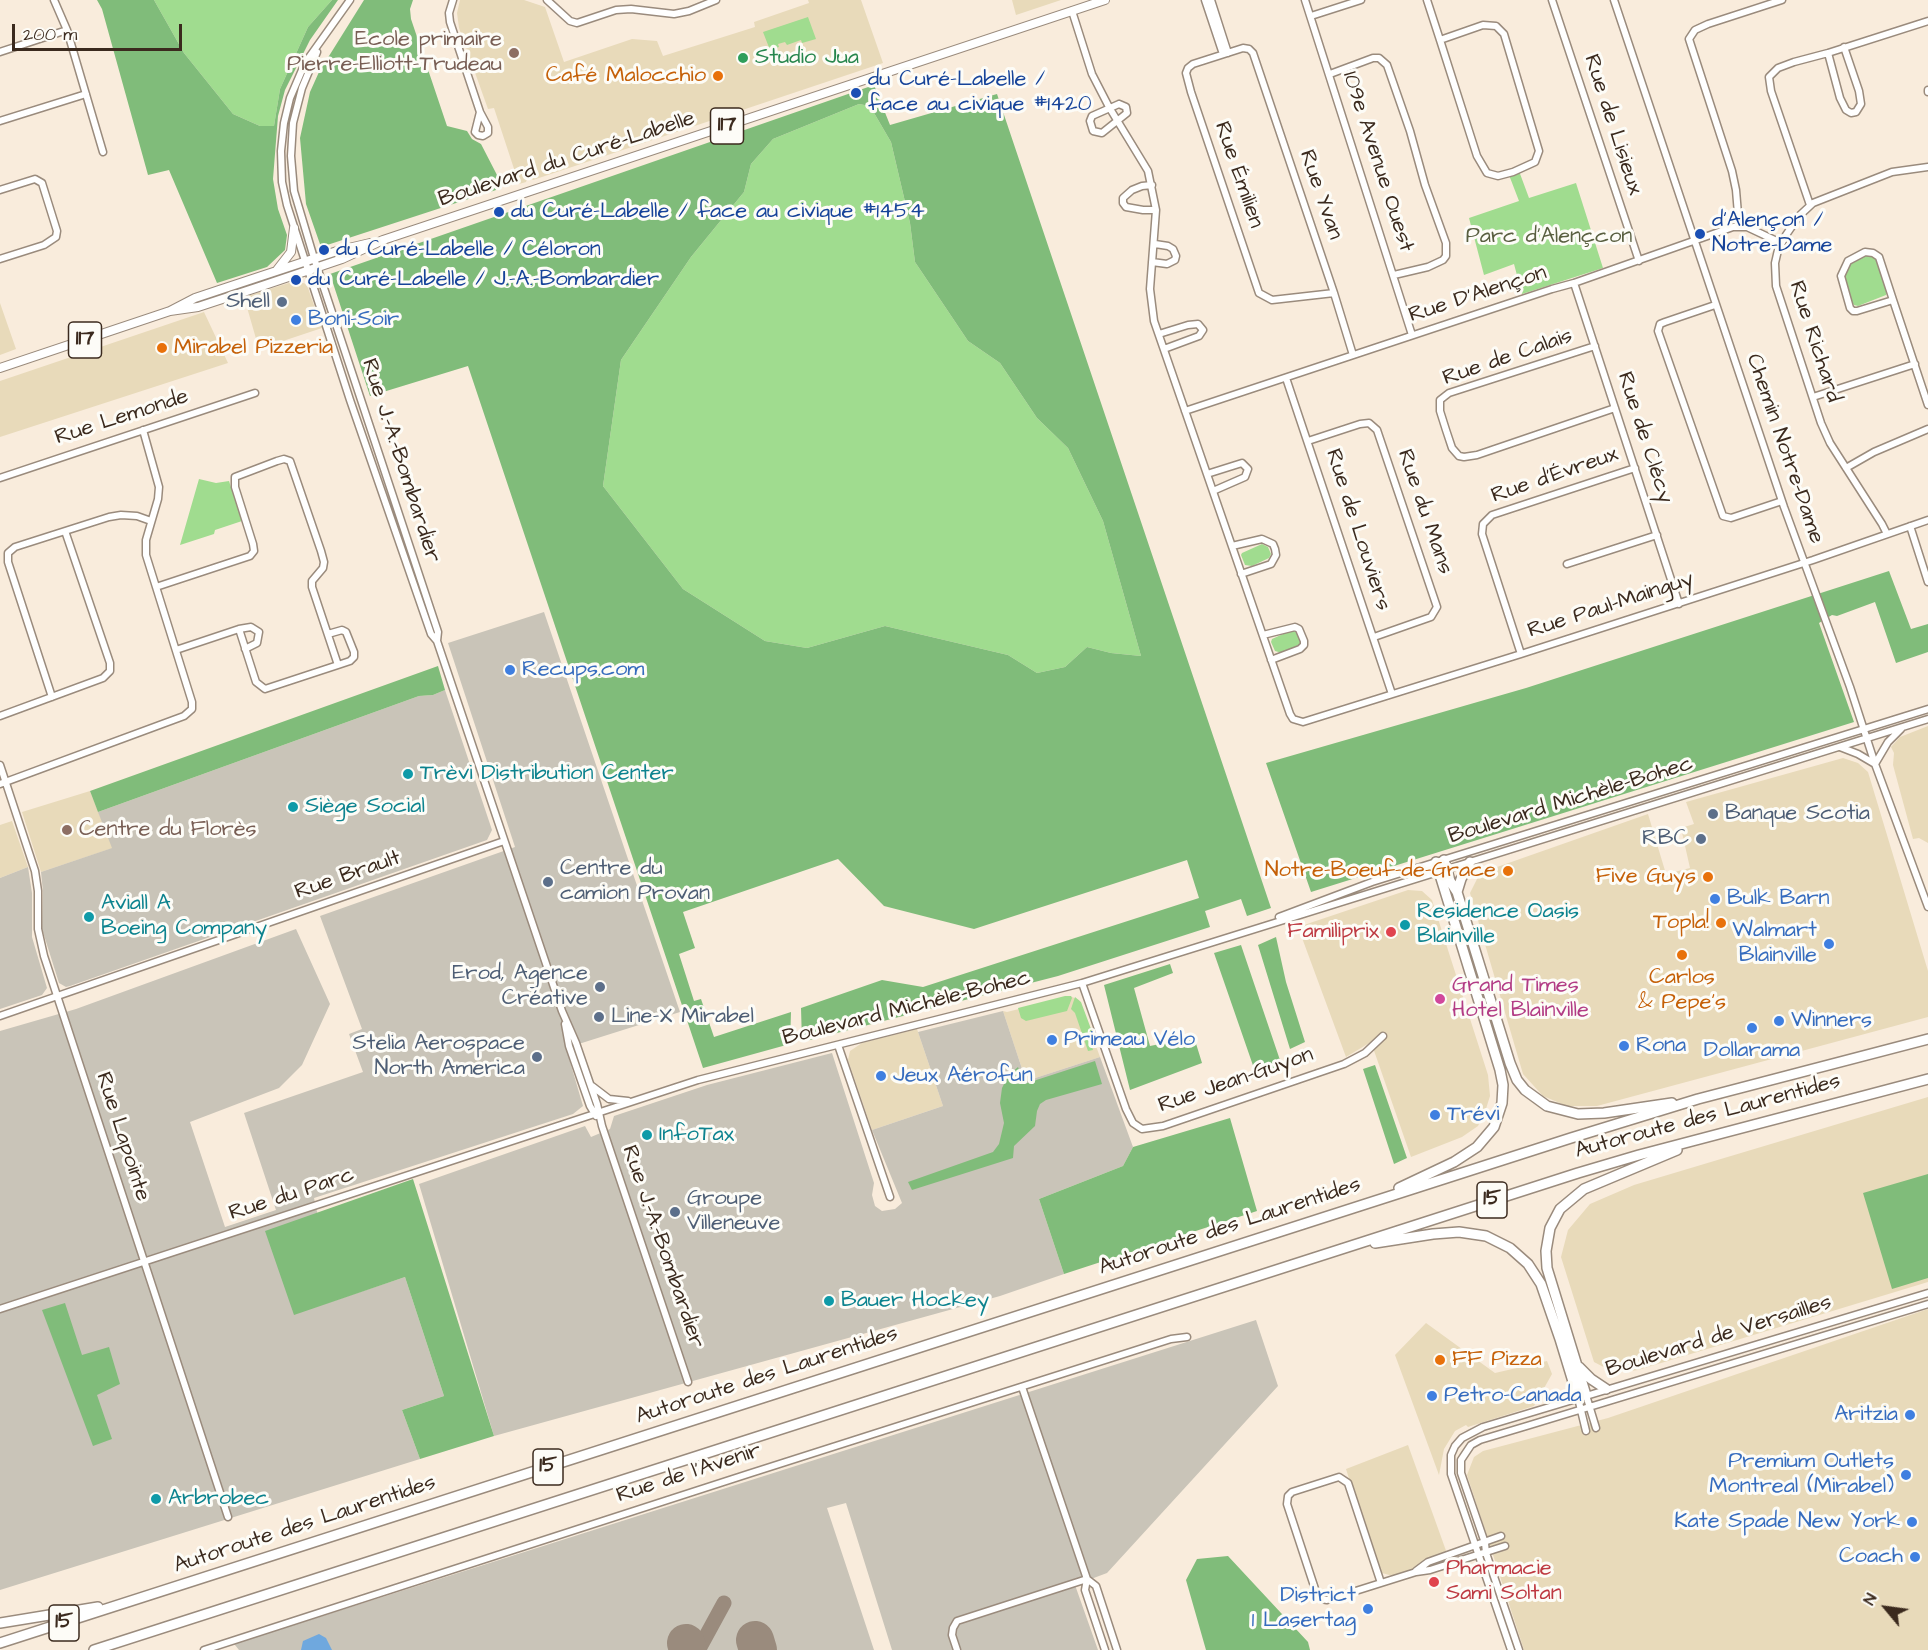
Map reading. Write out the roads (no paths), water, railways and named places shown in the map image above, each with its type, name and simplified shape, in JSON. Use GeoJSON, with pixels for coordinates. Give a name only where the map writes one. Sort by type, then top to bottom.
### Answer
{"type":"FeatureCollection","features":[{"type":"Feature","properties":{"kind":"highway"},"geometry":{"type":"LineString","coordinates":[[1457,892],[1470,862]]}},
{"type":"Feature","properties":{"kind":"highway"},"geometry":{"type":"LineString","coordinates":[[1442,866],[1457,892],[1510,1063],[1517,1080],[1528,1094],[1547,1106],[1578,1114],[1604,1113],[1698,1100]]}},
{"type":"Feature","properties":{"kind":"highway"},"geometry":{"type":"LineString","coordinates":[[1369,1203],[1454,1162],[1472,1150],[1494,1127],[1502,1103],[1503,1085],[1500,1070],[1442,866]]}},
{"type":"Feature","properties":{"kind":"highway","name":"Autoroute des Laurentides"},"geometry":{"type":"LineString","coordinates":[[0,1643],[1369,1203],[1698,1100],[1928,1039]]}},
{"type":"Feature","properties":{"kind":"highway","name":"Autoroute des Laurentides"},"geometry":{"type":"LineString","coordinates":[[94,1650],[1578,1173],[1928,1079]]}},
{"type":"Feature","properties":{"kind":"highway"},"geometry":{"type":"LineString","coordinates":[[1582,1396],[1577,1365],[1546,1262],[1546,1242],[1554,1218],[1567,1202],[1588,1187],[1704,1138]]}},
{"type":"Feature","properties":{"kind":"highway"},"geometry":{"type":"LineString","coordinates":[[1346,1248],[1460,1232],[1486,1236],[1510,1248],[1528,1264],[1539,1280],[1582,1396]]}},
{"type":"Feature","properties":{"kind":"highway"},"geometry":{"type":"LineString","coordinates":[[1577,1365],[1591,1379],[1606,1389]]}},
{"type":"Feature","properties":{"kind":"highway"},"geometry":{"type":"LineString","coordinates":[[0,1623],[127,1602]]}},
{"type":"Feature","properties":{"kind":"highway"},"geometry":{"type":"LineString","coordinates":[[102,1650],[115,1643]]}},
{"type":"Feature","properties":{"kind":"main road","name":"Boulevard du Curé-Labelle"},"geometry":{"type":"LineString","coordinates":[[170,312],[195,298],[304,261],[383,240],[1105,0]]}},
{"type":"Feature","properties":{"kind":"main road"},"geometry":{"type":"LineString","coordinates":[[275,272],[291,252],[294,228]]}},
{"type":"Feature","properties":{"kind":"main road","name":"Boulevard du Curé-Labelle"},"geometry":{"type":"LineString","coordinates":[[0,368],[170,312],[198,307],[317,268],[383,240]]}},
{"type":"Feature","properties":{"kind":"street"},"geometry":{"type":"LineString","coordinates":[[54,0],[67,30],[103,152]]}},
{"type":"Feature","properties":{"kind":"street"},"geometry":{"type":"LineString","coordinates":[[325,36],[350,0]]}},
{"type":"Feature","properties":{"kind":"street"},"geometry":{"type":"LineString","coordinates":[[453,0],[450,22],[480,112]]}},
{"type":"Feature","properties":{"kind":"street"},"geometry":{"type":"LineString","coordinates":[[547,0],[570,21],[577,23],[616,10],[631,9],[674,14],[689,11],[716,0]]}},
{"type":"Feature","properties":{"kind":"street"},"geometry":{"type":"LineString","coordinates":[[1204,0],[1225,53]]}},
{"type":"Feature","properties":{"kind":"street"},"geometry":{"type":"LineString","coordinates":[[1211,0],[1225,53]]}},
{"type":"Feature","properties":{"kind":"street","name":"109e Avenue Ouest"},"geometry":{"type":"LineString","coordinates":[[1305,0],[1412,335]]}},
{"type":"Feature","properties":{"kind":"street"},"geometry":{"type":"LineString","coordinates":[[1311,16],[1360,0]]}},
{"type":"Feature","properties":{"kind":"street"},"geometry":{"type":"LineString","coordinates":[[1428,0],[1440,40],[1477,156],[1487,173],[1498,177],[1535,162],[1539,152],[1504,34],[1496,26],[1483,25],[1440,40]]}},
{"type":"Feature","properties":{"kind":"street","name":"Rue de Lisieux"},"geometry":{"type":"LineString","coordinates":[[1552,0],[1639,261]]}},
{"type":"Feature","properties":{"kind":"street","name":"Chemin Notre-Dame"},"geometry":{"type":"LineString","coordinates":[[1614,0],[1782,501],[1928,908]]}},
{"type":"Feature","properties":{"kind":"street"},"geometry":{"type":"LineString","coordinates":[[1781,243],[1747,227],[1739,226],[1732,171],[1689,39],[1695,30],[1708,24],[1782,0]]}},
{"type":"Feature","properties":{"kind":"street"},"geometry":{"type":"LineString","coordinates":[[1072,11],[1092,74],[1108,107],[1148,171],[1156,210],[1150,289],[1154,321],[1271,660],[1300,649],[1304,645],[1299,629],[1295,627],[1263,635]]}},
{"type":"Feature","properties":{"kind":"street"},"geometry":{"type":"LineString","coordinates":[[1810,205],[1771,91],[1769,77],[1778,68],[1794,62],[1928,21]]}},
{"type":"Feature","properties":{"kind":"street"},"geometry":{"type":"LineString","coordinates":[[0,52],[67,30]]}},
{"type":"Feature","properties":{"kind":"street","name":"Rue J.-A.-Bombardier"},"geometry":{"type":"LineString","coordinates":[[325,36],[298,77],[288,103],[281,155],[282,182],[304,261],[431,634],[437,641],[562,1011],[576,1043],[597,1113]]}},
{"type":"Feature","properties":{"kind":"street","name":"Rue J.-A.-Bombardier"},"geometry":{"type":"LineString","coordinates":[[325,36],[312,62],[294,117],[291,150],[295,197],[438,632],[437,641]]}},
{"type":"Feature","properties":{"kind":"street","name":"Rue Yvan"},"geometry":{"type":"LineString","coordinates":[[1225,53],[1243,48],[1249,49],[1256,60],[1353,355]]}},
{"type":"Feature","properties":{"kind":"street"},"geometry":{"type":"LineString","coordinates":[[1828,53],[1840,98],[1846,110],[1851,113],[1856,112],[1861,104],[1859,91],[1844,48]]}},
{"type":"Feature","properties":{"kind":"street","name":"Rue Émilien"},"geometry":{"type":"LineString","coordinates":[[1225,53],[1193,64],[1186,73],[1259,292],[1272,300],[1334,292]]}},
{"type":"Feature","properties":{"kind":"street"},"geometry":{"type":"LineString","coordinates":[[1330,74],[1373,58],[1378,58],[1387,65],[1446,243],[1446,256],[1443,260],[1428,267],[1394,275]]}},
{"type":"Feature","properties":{"kind":"street"},"geometry":{"type":"LineString","coordinates":[[0,121],[86,94]]}},
{"type":"Feature","properties":{"kind":"street"},"geometry":{"type":"LineString","coordinates":[[1119,104],[1126,106],[1127,113],[1102,133],[1093,130],[1090,121],[1092,116],[1108,107],[1119,104]]}},
{"type":"Feature","properties":{"kind":"street","name":"Rue Richard"},"geometry":{"type":"LineString","coordinates":[[1887,534],[1830,443],[1776,286],[1775,263],[1781,243],[1799,216],[1810,205],[1822,198],[1892,172],[1928,167]]}},
{"type":"Feature","properties":{"kind":"street"},"geometry":{"type":"LineString","coordinates":[[0,190],[35,179],[42,183],[57,231],[56,237],[44,245],[0,259]]}},
{"type":"Feature","properties":{"kind":"street"},"geometry":{"type":"LineString","coordinates":[[1152,185],[1132,190],[1123,198],[1123,202],[1126,207],[1156,210]]}},
{"type":"Feature","properties":{"kind":"street","name":"Rue D'Alençon"},"geometry":{"type":"LineString","coordinates":[[1185,411],[1574,283],[1739,226]]}},
{"type":"Feature","properties":{"kind":"street"},"geometry":{"type":"LineString","coordinates":[[1152,262],[1167,264],[1175,260],[1176,256],[1173,249],[1155,244]]}},
{"type":"Feature","properties":{"kind":"street"},"geometry":{"type":"LineString","coordinates":[[1893,300],[1853,311],[1850,308],[1841,276],[1848,261],[1865,252],[1879,257],[1928,405]]}},
{"type":"Feature","properties":{"kind":"street","name":"Rue de Clécy"},"geometry":{"type":"LineString","coordinates":[[1574,283],[1679,604]]}},
{"type":"Feature","properties":{"kind":"street"},"geometry":{"type":"LineString","coordinates":[[1715,305],[1660,324],[1658,331],[1723,516],[1731,518],[1782,501]]}},
{"type":"Feature","properties":{"kind":"street"},"geometry":{"type":"LineString","coordinates":[[1159,334],[1198,324],[1203,330],[1199,336],[1164,349]]}},
{"type":"Feature","properties":{"kind":"street","name":"Rue de Calais"},"geometry":{"type":"LineString","coordinates":[[1595,346],[1449,393],[1440,400],[1440,411],[1446,430],[1452,448],[1459,456],[1464,457],[1477,455],[1615,408]]}},
{"type":"Feature","properties":{"kind":"street"},"geometry":{"type":"LineString","coordinates":[[1813,397],[1914,364]]}},
{"type":"Feature","properties":{"kind":"street","name":"Rue de Louviers"},"geometry":{"type":"LineString","coordinates":[[1286,378],[1392,694]]}},
{"type":"Feature","properties":{"kind":"street","name":"Rue Lemonde"},"geometry":{"type":"LineString","coordinates":[[0,478],[255,393]]}},
{"type":"Feature","properties":{"kind":"street","name":"Rue du Mans"},"geometry":{"type":"LineString","coordinates":[[1308,441],[1360,424],[1369,423],[1377,430],[1437,607],[1431,617],[1374,637]]}},
{"type":"Feature","properties":{"kind":"street"},"geometry":{"type":"LineString","coordinates":[[1846,468],[1874,452],[1928,429]]}},
{"type":"Feature","properties":{"kind":"street"},"geometry":{"type":"LineString","coordinates":[[3,783],[189,714],[193,704],[145,551],[159,487],[143,430]]}},
{"type":"Feature","properties":{"kind":"street"},"geometry":{"type":"LineString","coordinates":[[156,587],[250,556],[254,550],[253,544],[238,504],[233,482],[235,477],[277,461],[290,460],[324,562],[323,568],[312,581],[312,587],[338,665]]}},
{"type":"Feature","properties":{"kind":"street"},"geometry":{"type":"LineString","coordinates":[[1207,474],[1242,463],[1248,469],[1245,477],[1213,491]]}},
{"type":"Feature","properties":{"kind":"street","name":"Rue d'Évreux"},"geometry":{"type":"LineString","coordinates":[[1521,654],[1482,534],[1482,524],[1492,515],[1635,468]]}},
{"type":"Feature","properties":{"kind":"street"},"geometry":{"type":"LineString","coordinates":[[52,697],[7,557],[14,548],[115,515],[137,516],[151,521]]}},
{"type":"Feature","properties":{"kind":"street","name":"Rue Paul-Mainguy"},"geometry":{"type":"LineString","coordinates":[[1271,660],[1290,714],[1293,719],[1303,722],[1679,604],[1928,520]]}},
{"type":"Feature","properties":{"kind":"street"},"geometry":{"type":"LineString","coordinates":[[1910,526],[1928,582]]}},
{"type":"Feature","properties":{"kind":"street"},"geometry":{"type":"LineString","coordinates":[[0,716],[105,678],[111,669],[65,531]]}},
{"type":"Feature","properties":{"kind":"street"},"geometry":{"type":"LineString","coordinates":[[1567,564],[1657,535]]}},
{"type":"Feature","properties":{"kind":"street"},"geometry":{"type":"LineString","coordinates":[[1232,546],[1262,539],[1268,540],[1275,549],[1276,555],[1271,564],[1241,574]]}},
{"type":"Feature","properties":{"kind":"street"},"geometry":{"type":"LineString","coordinates":[[176,650],[251,627],[259,632],[256,643],[245,649]]}},
{"type":"Feature","properties":{"kind":"street"},"geometry":{"type":"LineString","coordinates":[[239,629],[256,682],[265,689],[350,661],[354,657],[354,652],[346,632],[342,630],[328,634]]}},
{"type":"Feature","properties":{"kind":"street","name":"Boulevard Michèle-Bohec"},"geometry":{"type":"LineString","coordinates":[[597,1113],[698,1080],[1082,983],[1928,710]]}},
{"type":"Feature","properties":{"kind":"street","name":"Boulevard Michèle-Bohec"},"geometry":{"type":"LineString","coordinates":[[1228,936],[1372,882],[1470,862],[1928,719]]}},
{"type":"Feature","properties":{"kind":"street"},"geometry":{"type":"LineString","coordinates":[[1839,747],[1875,764],[1888,742],[1904,727]]}},
{"type":"Feature","properties":{"kind":"street","name":"Rue Lapointe"},"geometry":{"type":"LineString","coordinates":[[0,765],[3,783],[35,871],[38,891],[38,933],[57,997],[228,1517]]}},
{"type":"Feature","properties":{"kind":"street","name":"Rue Brault"},"geometry":{"type":"LineString","coordinates":[[0,1016],[504,841]]}},
{"type":"Feature","properties":{"kind":"street","name":"Rue Jean-Guyon"},"geometry":{"type":"LineString","coordinates":[[1082,983],[1126,1109],[1133,1123],[1145,1129],[1163,1126],[1344,1064],[1365,1053],[1383,1036]]}},
{"type":"Feature","properties":{"kind":"street","name":"Rue J.-A.-Bombardier"},"geometry":{"type":"LineString","coordinates":[[562,1011],[569,1046],[601,1124],[688,1382]]}},
{"type":"Feature","properties":{"kind":"street"},"geometry":{"type":"LineString","coordinates":[[838,1045],[890,1197]]}},
{"type":"Feature","properties":{"kind":"street"},"geometry":{"type":"LineString","coordinates":[[590,1084],[609,1099],[632,1102]]}},
{"type":"Feature","properties":{"kind":"street","name":"Rue du Parc"},"geometry":{"type":"LineString","coordinates":[[0,1310],[597,1113]]}},
{"type":"Feature","properties":{"kind":"street","name":"Boulevard de Versailles"},"geometry":{"type":"LineString","coordinates":[[1511,1650],[1451,1474],[1450,1458],[1455,1446],[1464,1436],[1478,1428],[1928,1293]]}},
{"type":"Feature","properties":{"kind":"street","name":"Boulevard de Versailles"},"geometry":{"type":"LineString","coordinates":[[1519,1650],[1461,1473],[1460,1463],[1465,1451],[1480,1440],[1928,1304]]}},
{"type":"Feature","properties":{"kind":"street","name":"Rue de l'Avenir"},"geometry":{"type":"LineString","coordinates":[[204,1650],[737,1477],[1171,1339],[1187,1337]]}},
{"type":"Feature","properties":{"kind":"street"},"geometry":{"type":"LineString","coordinates":[[1022,1387],[1087,1579],[1085,1590],[1105,1650]]}},
{"type":"Feature","properties":{"kind":"street"},"geometry":{"type":"LineString","coordinates":[[1582,1396],[1590,1408],[1596,1428]]}},
{"type":"Feature","properties":{"kind":"street"},"geometry":{"type":"LineString","coordinates":[[1582,1396],[1581,1410],[1586,1431]]}},
{"type":"Feature","properties":{"kind":"street"},"geometry":{"type":"LineString","coordinates":[[1381,1583],[1348,1483],[1339,1477],[1292,1492],[1288,1496],[1287,1504],[1317,1595],[1321,1599],[1328,1600],[1505,1546]]}},
{"type":"Feature","properties":{"kind":"street"},"geometry":{"type":"LineString","coordinates":[[1416,1572],[1428,1563],[1501,1536]]}},
{"type":"Feature","properties":{"kind":"street"},"geometry":{"type":"LineString","coordinates":[[957,1650],[952,1635],[957,1621],[1087,1579]]}},
{"type":"Feature","properties":{"kind":"street"},"geometry":{"type":"LineString","coordinates":[[1087,1579],[1096,1586],[1117,1650]]}},
{"type":"Feature","properties":{"kind":"water"},"geometry":{"type":"Polygon","coordinates":[[[319,1634],[326,1638],[332,1650],[301,1650],[303,1641],[319,1634]]]}},
{"type":"Feature","properties":{"kind":"place","name":"Ecole primaire Pierre-Elliott-Trudeau"},"geometry":{"type":"Point","coordinates":[514,53]}},
{"type":"Feature","properties":{"kind":"place","name":"Studio Jua"},"geometry":{"type":"Point","coordinates":[743,58]}},
{"type":"Feature","properties":{"kind":"place","name":"Café Malocchio"},"geometry":{"type":"Point","coordinates":[718,76]}},
{"type":"Feature","properties":{"kind":"place","name":"du Curé-Labelle / face au civique #1420"},"geometry":{"type":"Point","coordinates":[856,93]}},
{"type":"Feature","properties":{"kind":"place","name":"du Curé-Labelle / face au civique #1454"},"geometry":{"type":"Point","coordinates":[499,212]}},
{"type":"Feature","properties":{"kind":"place","name":"d'Alençon / Notre-Dame"},"geometry":{"type":"Point","coordinates":[1700,234]}},
{"type":"Feature","properties":{"kind":"place","name":"du Curé-Labelle / Céloron"},"geometry":{"type":"Point","coordinates":[324,250]}},
{"type":"Feature","properties":{"kind":"place","name":"du Curé-Labelle / J.-A.-Bombardier"},"geometry":{"type":"Point","coordinates":[296,280]}},
{"type":"Feature","properties":{"kind":"place","name":"Shell"},"geometry":{"type":"Point","coordinates":[282,302]}},
{"type":"Feature","properties":{"kind":"place","name":"Boni-Soir"},"geometry":{"type":"Point","coordinates":[296,320]}},
{"type":"Feature","properties":{"kind":"place","name":"Mirabel Pizzeria"},"geometry":{"type":"Point","coordinates":[162,348]}},
{"type":"Feature","properties":{"kind":"place","name":"Recups.com"},"geometry":{"type":"Point","coordinates":[510,670]}},
{"type":"Feature","properties":{"kind":"place","name":"Trèvi Distribution Center"},"geometry":{"type":"Point","coordinates":[408,774]}},
{"type":"Feature","properties":{"kind":"place","name":"Siège Social"},"geometry":{"type":"Point","coordinates":[293,807]}},
{"type":"Feature","properties":{"kind":"place","name":"Banque Scotia"},"geometry":{"type":"Point","coordinates":[1713,814]}},
{"type":"Feature","properties":{"kind":"place","name":"Centre du Florès"},"geometry":{"type":"Point","coordinates":[67,830]}},
{"type":"Feature","properties":{"kind":"place","name":"RBC"},"geometry":{"type":"Point","coordinates":[1701,839]}},
{"type":"Feature","properties":{"kind":"place","name":"Notre-Boeuf-de-Grace"},"geometry":{"type":"Point","coordinates":[1508,871]}},
{"type":"Feature","properties":{"kind":"place","name":"Five Guys"},"geometry":{"type":"Point","coordinates":[1708,877]}},
{"type":"Feature","properties":{"kind":"place","name":"Centre du camion Provan"},"geometry":{"type":"Point","coordinates":[548,882]}},
{"type":"Feature","properties":{"kind":"place","name":"Bulk Barn"},"geometry":{"type":"Point","coordinates":[1715,899]}},
{"type":"Feature","properties":{"kind":"place","name":"Aviall A Boeing Company"},"geometry":{"type":"Point","coordinates":[89,917]}},
{"type":"Feature","properties":{"kind":"place","name":"Topla!"},"geometry":{"type":"Point","coordinates":[1721,923]}},
{"type":"Feature","properties":{"kind":"place","name":"Residence Oasis Blainville"},"geometry":{"type":"Point","coordinates":[1405,925]}},
{"type":"Feature","properties":{"kind":"place","name":"Familiprix"},"geometry":{"type":"Point","coordinates":[1391,932]}},
{"type":"Feature","properties":{"kind":"place","name":"Walmart Blainville"},"geometry":{"type":"Point","coordinates":[1829,944]}},
{"type":"Feature","properties":{"kind":"place","name":"Carlos & Pepe's"},"geometry":{"type":"Point","coordinates":[1682,955]}},
{"type":"Feature","properties":{"kind":"place","name":"Erod, Agence Créative"},"geometry":{"type":"Point","coordinates":[600,987]}},
{"type":"Feature","properties":{"kind":"place","name":"Grand Times Hotel Blainville"},"geometry":{"type":"Point","coordinates":[1440,999]}},
{"type":"Feature","properties":{"kind":"place","name":"Line-X Mirabel"},"geometry":{"type":"Point","coordinates":[599,1017]}},
{"type":"Feature","properties":{"kind":"place","name":"Winners"},"geometry":{"type":"Point","coordinates":[1779,1021]}},
{"type":"Feature","properties":{"kind":"place","name":"Dollarama"},"geometry":{"type":"Point","coordinates":[1752,1028]}},
{"type":"Feature","properties":{"kind":"place","name":"Primeau Vélo"},"geometry":{"type":"Point","coordinates":[1052,1040]}},
{"type":"Feature","properties":{"kind":"place","name":"Rona"},"geometry":{"type":"Point","coordinates":[1624,1046]}},
{"type":"Feature","properties":{"kind":"place","name":"Stelia Aerospace North America"},"geometry":{"type":"Point","coordinates":[537,1057]}},
{"type":"Feature","properties":{"kind":"place","name":"Jeux Aérofun"},"geometry":{"type":"Point","coordinates":[881,1076]}},
{"type":"Feature","properties":{"kind":"place","name":"Trévi"},"geometry":{"type":"Point","coordinates":[1435,1115]}},
{"type":"Feature","properties":{"kind":"place","name":"InfoTax"},"geometry":{"type":"Point","coordinates":[647,1135]}},
{"type":"Feature","properties":{"kind":"place","name":"Groupe Villeneuve"},"geometry":{"type":"Point","coordinates":[675,1212]}},
{"type":"Feature","properties":{"kind":"place","name":"Bauer Hockey"},"geometry":{"type":"Point","coordinates":[829,1301]}},
{"type":"Feature","properties":{"kind":"place","name":"FF Pizza"},"geometry":{"type":"Point","coordinates":[1440,1360]}},
{"type":"Feature","properties":{"kind":"place","name":"Petro-Canada"},"geometry":{"type":"Point","coordinates":[1432,1396]}},
{"type":"Feature","properties":{"kind":"place","name":"Aritzia"},"geometry":{"type":"Point","coordinates":[1910,1415]}},
{"type":"Feature","properties":{"kind":"place","name":"Premium Outlets Montreal (Mirabel)"},"geometry":{"type":"Point","coordinates":[1906,1475]}},
{"type":"Feature","properties":{"kind":"place","name":"Arbrobec"},"geometry":{"type":"Point","coordinates":[156,1499]}},
{"type":"Feature","properties":{"kind":"place","name":"Kate Spade New York"},"geometry":{"type":"Point","coordinates":[1912,1522]}},
{"type":"Feature","properties":{"kind":"place","name":"Coach"},"geometry":{"type":"Point","coordinates":[1915,1557]}},
{"type":"Feature","properties":{"kind":"place","name":"Pharmacie Sami Soltan"},"geometry":{"type":"Point","coordinates":[1434,1582]}},
{"type":"Feature","properties":{"kind":"place","name":"District 1 Lasertag"},"geometry":{"type":"Point","coordinates":[1368,1609]}},
{"type":"Feature","properties":{"kind":"park label","name":"Parc d'Alençcon"},"geometry":{"type":"Point","coordinates":[1549,237]}}]}
